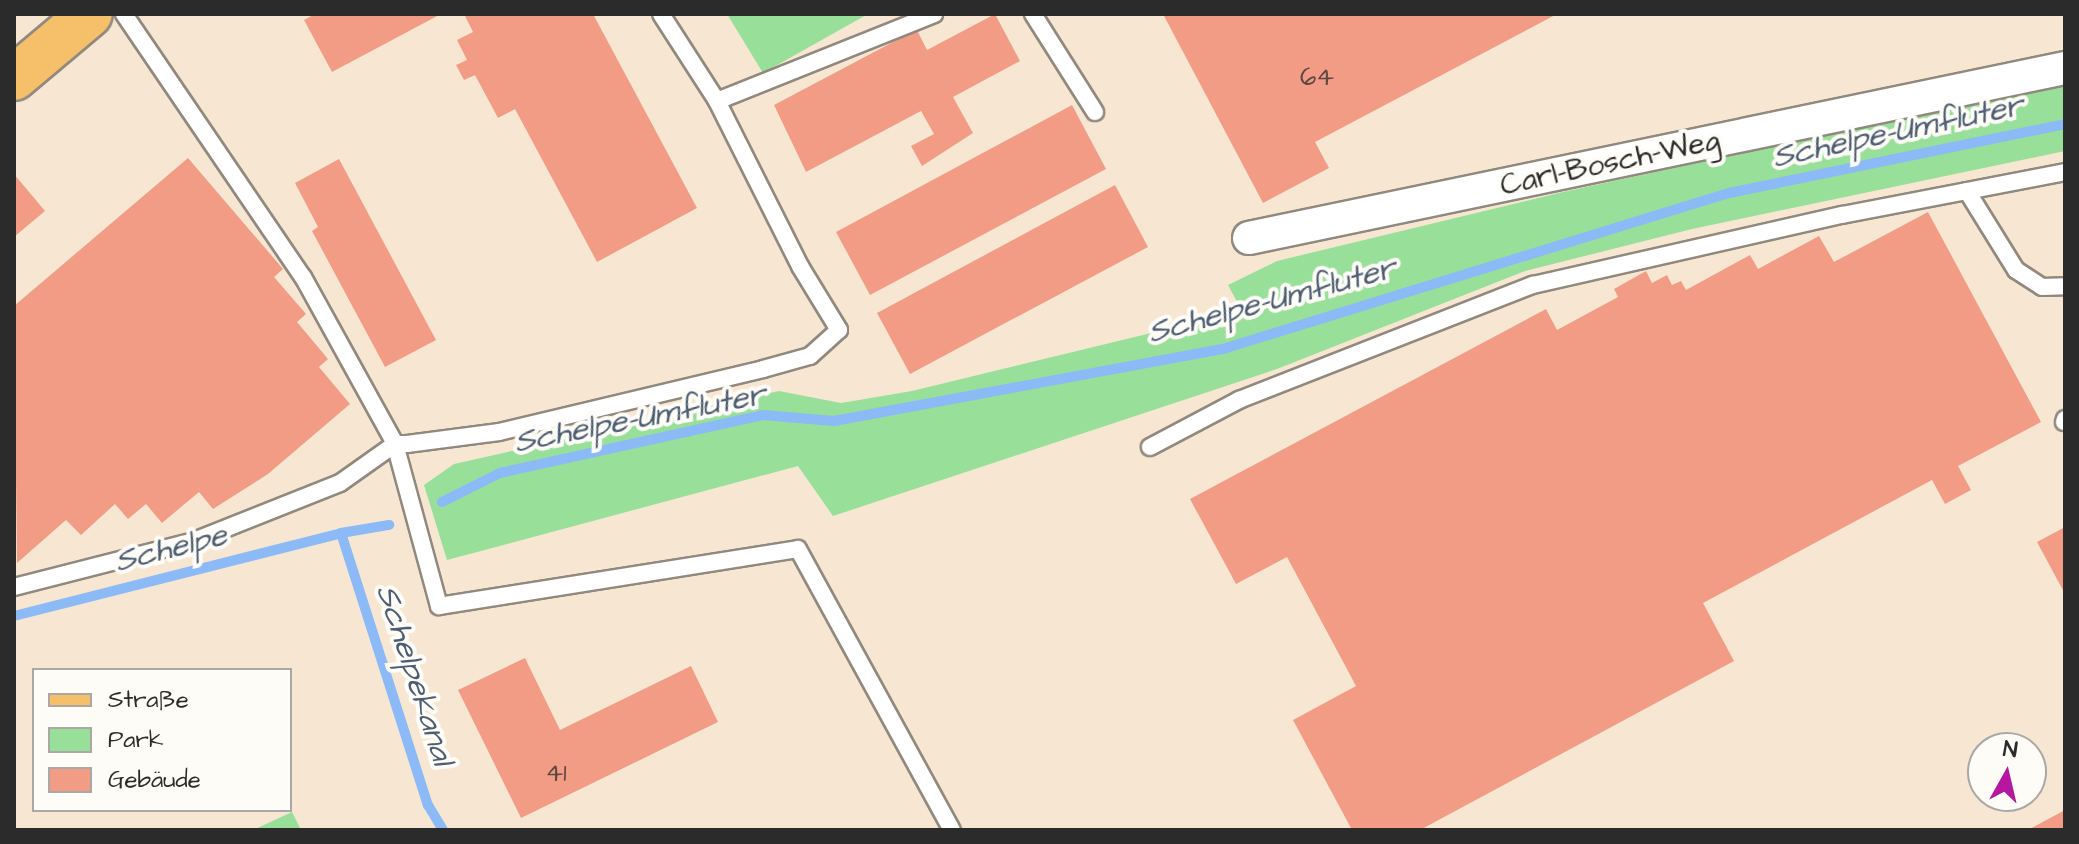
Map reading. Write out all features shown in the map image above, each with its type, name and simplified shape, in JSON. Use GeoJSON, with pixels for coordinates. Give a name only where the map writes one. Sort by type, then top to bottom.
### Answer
{"type":"FeatureCollection","features":[{"type":"Feature","properties":{"kind":"main road"},"geometry":{"type":"LineString","coordinates":[[14,78],[90,14]]}},
{"type":"Feature","properties":{"kind":"street","name":"Carl-Bosch-Weg"},"geometry":{"type":"LineString","coordinates":[[1249,238],[2065,68]]}},
{"type":"Feature","properties":{"kind":"lane"},"geometry":{"type":"LineString","coordinates":[[124,14],[303,277],[395,444],[439,606],[798,549],[952,830]]}},
{"type":"Feature","properties":{"kind":"lane"},"geometry":{"type":"LineString","coordinates":[[14,587],[194,541],[340,483],[395,444],[499,432],[810,356],[839,330],[800,266],[717,101],[661,14]]}},
{"type":"Feature","properties":{"kind":"lane"},"geometry":{"type":"LineString","coordinates":[[717,101],[934,14]]}},
{"type":"Feature","properties":{"kind":"lane"},"geometry":{"type":"LineString","coordinates":[[1033,14],[1095,112]]}},
{"type":"Feature","properties":{"kind":"lane"},"geometry":{"type":"LineString","coordinates":[[1150,447],[1239,400],[1533,285],[2065,172]]}},
{"type":"Feature","properties":{"kind":"lane"},"geometry":{"type":"LineString","coordinates":[[1967,191],[2016,270],[2042,287],[2065,286]]}},
{"type":"Feature","properties":{"kind":"green space"},"geometry":{"type":"Polygon","coordinates":[[[727,14],[868,14],[763,73],[727,14]]]}},
{"type":"Feature","properties":{"kind":"green space"},"geometry":{"type":"Polygon","coordinates":[[[2065,83],[2065,151],[1692,229],[1525,271],[1277,369],[833,516],[798,466],[447,560],[424,485],[454,464],[779,391],[841,403],[912,391],[1242,311],[1228,285],[1277,261],[1563,192],[2065,83]]]}},
{"type":"Feature","properties":{"kind":"green space"},"geometry":{"type":"Polygon","coordinates":[[[292,812],[301,830],[253,830],[292,812]]]}},
{"type":"Feature","properties":{"kind":"building"},"geometry":{"type":"Polygon","coordinates":[[[315,14],[441,14],[332,72],[304,20],[315,14]]]}},
{"type":"Feature","properties":{"kind":"building"},"geometry":{"type":"Polygon","coordinates":[[[464,14],[593,14],[697,208],[597,262],[515,109],[498,118],[475,75],[464,80],[456,65],[467,60],[457,40],[473,32],[464,14]]]}},
{"type":"Feature","properties":{"kind":"building"},"geometry":{"type":"Polygon","coordinates":[[[995,14],[1020,61],[953,97],[973,133],[922,166],[911,146],[934,134],[921,111],[806,172],[774,105],[912,32],[918,32],[927,50],[995,14]]]}},
{"type":"Feature","properties":{"kind":"building"},"geometry":{"type":"Polygon","coordinates":[[[1163,14],[1557,14],[1315,142],[1329,168],[1263,203],[1163,14]]]}},
{"type":"Feature","properties":{"kind":"building"},"geometry":{"type":"Polygon","coordinates":[[[1072,105],[1106,169],[870,295],[836,232],[1072,105]]]}},
{"type":"Feature","properties":{"kind":"building"},"geometry":{"type":"Polygon","coordinates":[[[188,158],[283,269],[274,277],[306,314],[297,322],[328,359],[319,367],[350,404],[268,474],[213,509],[199,492],[162,523],[146,504],[128,519],[115,504],[81,535],[66,520],[17,563],[14,306],[188,158]]]}},
{"type":"Feature","properties":{"kind":"building"},"geometry":{"type":"Polygon","coordinates":[[[339,159],[436,340],[385,367],[312,231],[318,227],[295,183],[339,159]]]}},
{"type":"Feature","properties":{"kind":"building"},"geometry":{"type":"Polygon","coordinates":[[[14,174],[45,211],[14,237],[14,174]]]}},
{"type":"Feature","properties":{"kind":"building"},"geometry":{"type":"Polygon","coordinates":[[[1115,185],[1148,247],[910,374],[877,313],[1115,185]]]}},
{"type":"Feature","properties":{"kind":"building"},"geometry":{"type":"Polygon","coordinates":[[[1928,212],[2041,422],[1958,466],[1971,490],[1945,504],[1932,480],[1703,603],[1734,661],[1420,830],[1352,830],[1293,720],[1356,686],[1287,557],[1236,584],[1190,499],[1546,309],[1557,330],[1618,297],[1614,289],[1646,271],[1652,283],[1667,275],[1672,285],[1681,281],[1686,290],[1750,255],[1758,269],[1819,236],[1834,262],[1928,212]]]}},
{"type":"Feature","properties":{"kind":"building"},"geometry":{"type":"Polygon","coordinates":[[[2065,527],[2065,594],[2037,542],[2065,527]]]}},
{"type":"Feature","properties":{"kind":"building"},"geometry":{"type":"Polygon","coordinates":[[[525,658],[560,730],[691,666],[718,722],[521,818],[458,690],[525,658]]]}},
{"type":"Feature","properties":{"kind":"building"},"geometry":{"type":"Polygon","coordinates":[[[2065,810],[2065,830],[2028,830],[2065,810]]]}},
{"type":"Feature","properties":{"kind":"waterway","name":"Schelpe-Umfluter"},"geometry":{"type":"LineString","coordinates":[[442,502],[500,473],[763,415],[834,421],[1226,348],[1729,193],[2065,124]]}},
{"type":"Feature","properties":{"kind":"waterway","name":"Schelpe"},"geometry":{"type":"LineString","coordinates":[[14,616],[341,533],[389,525]]}},
{"type":"Feature","properties":{"kind":"waterway","name":"Schelpekanal"},"geometry":{"type":"LineString","coordinates":[[341,533],[428,805],[443,830]]}}]}
